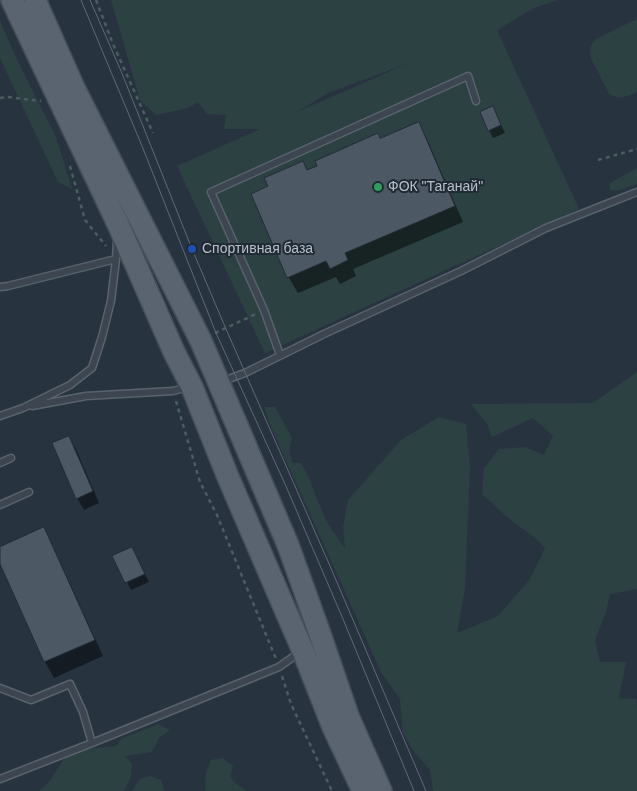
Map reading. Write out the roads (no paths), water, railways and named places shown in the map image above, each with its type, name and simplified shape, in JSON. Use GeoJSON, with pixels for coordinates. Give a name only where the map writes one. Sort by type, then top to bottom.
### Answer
{"type":"FeatureCollection","features":[{"type":"Feature","properties":{"kind":"main road"},"geometry":{"type":"LineString","coordinates":[[12,0],[118,224],[174,352],[182,389],[228,477],[303,650],[333,728],[363,791]]}},
{"type":"Feature","properties":{"kind":"main road"},"geometry":{"type":"LineString","coordinates":[[35,0],[74,88],[201,341],[219,382],[288,545],[348,716],[381,791]]}},
{"type":"Feature","properties":{"kind":"main road"},"geometry":{"type":"LineString","coordinates":[[182,389],[219,382]]}},
{"type":"Feature","properties":{"kind":"lane"},"geometry":{"type":"LineString","coordinates":[[280,355],[264,310],[211,192],[468,76],[476,101]]}},
{"type":"Feature","properties":{"kind":"lane"},"geometry":{"type":"LineString","coordinates":[[219,382],[245,373],[461,271],[546,228],[637,192]]}},
{"type":"Feature","properties":{"kind":"lane"},"geometry":{"type":"LineString","coordinates":[[0,416],[23,408],[70,385],[92,368],[111,300],[118,224]]}},
{"type":"Feature","properties":{"kind":"lane"},"geometry":{"type":"LineString","coordinates":[[0,287],[116,259]]}},
{"type":"Feature","properties":{"kind":"lane"},"geometry":{"type":"LineString","coordinates":[[23,408],[86,396],[182,389]]}},
{"type":"Feature","properties":{"kind":"lane"},"geometry":{"type":"LineString","coordinates":[[0,463],[11,458]]}},
{"type":"Feature","properties":{"kind":"lane"},"geometry":{"type":"LineString","coordinates":[[0,505],[30,492]]}},
{"type":"Feature","properties":{"kind":"lane"},"geometry":{"type":"LineString","coordinates":[[0,779],[279,667],[303,650]]}},
{"type":"Feature","properties":{"kind":"lane"},"geometry":{"type":"LineString","coordinates":[[0,688],[31,700],[70,684],[83,712],[92,743]]}},
{"type":"Feature","properties":{"kind":"tram line"},"geometry":{"type":"LineString","coordinates":[[81,0],[142,146],[216,333],[285,484],[414,791]]}},
{"type":"Feature","properties":{"kind":"tram line"},"geometry":{"type":"LineString","coordinates":[[90,0],[121,71],[192,249],[426,791]]}},
{"type":"Feature","properties":{"kind":"place","name":"ФОК \"Таганай\""},"geometry":{"type":"Point","coordinates":[378,187]}},
{"type":"Feature","properties":{"kind":"place","name":"Спортивная база"},"geometry":{"type":"Point","coordinates":[192,249]}}]}
